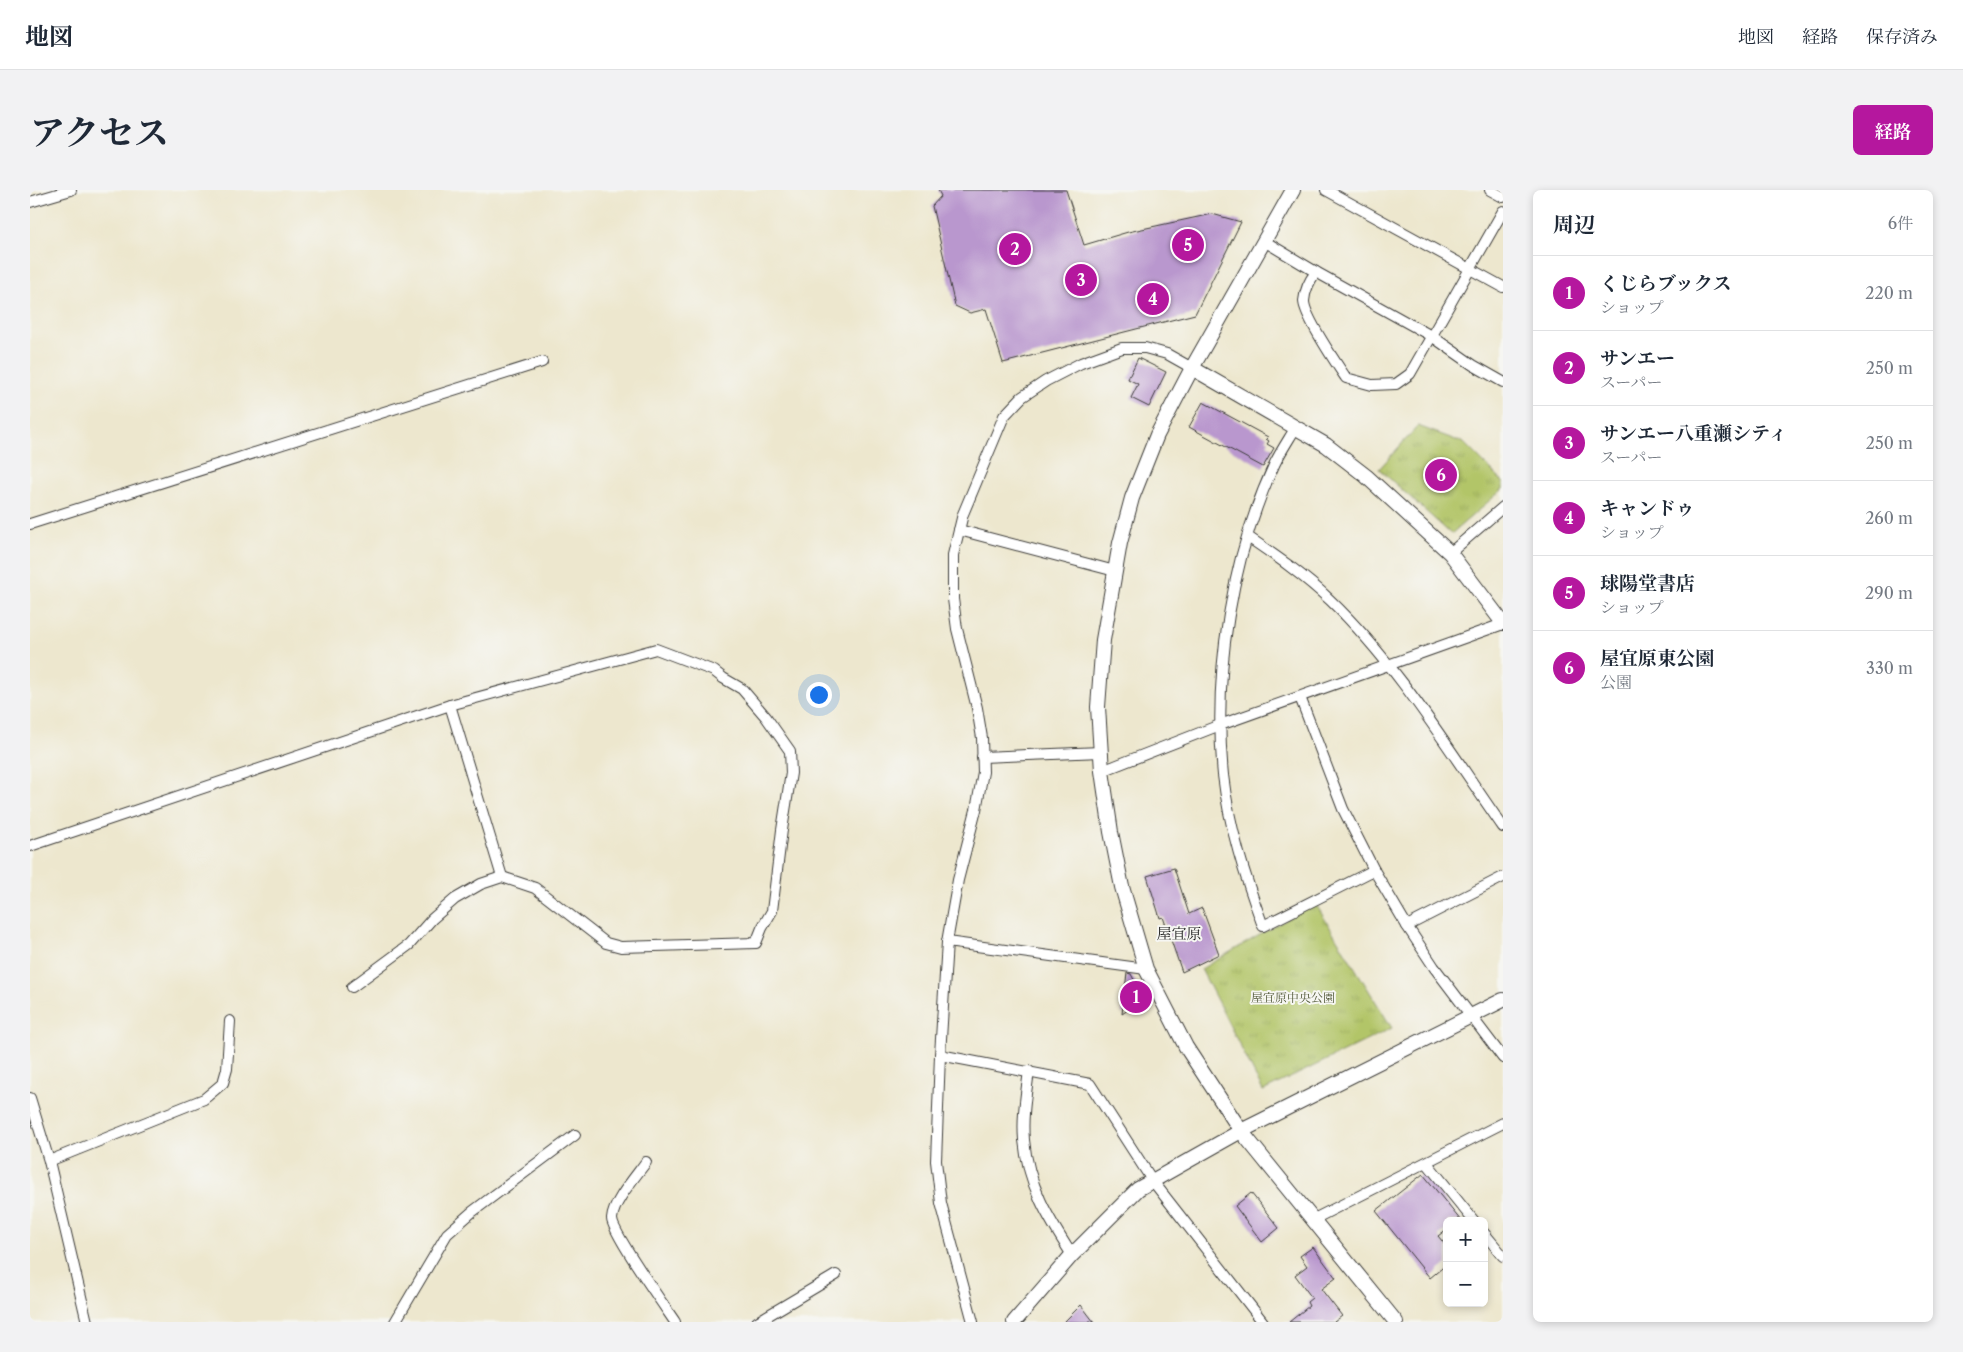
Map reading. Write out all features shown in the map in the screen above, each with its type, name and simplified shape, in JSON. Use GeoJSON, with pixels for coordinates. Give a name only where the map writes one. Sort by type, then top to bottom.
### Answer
{"type":"FeatureCollection","features":[{"type":"Feature","properties":{"kind":"street"},"geometry":{"type":"LineString","coordinates":[[30,202],[71,190]]}},
{"type":"Feature","properties":{"kind":"street"},"geometry":{"type":"LineString","coordinates":[[1292,190],[1192,368],[1157,435],[1132,498],[1120,543],[1103,640],[1098,707],[1102,771],[1122,887],[1146,968],[1186,1046],[1241,1131],[1396,1322]]}},
{"type":"Feature","properties":{"kind":"street"},"geometry":{"type":"LineString","coordinates":[[1326,190],[1503,287]]}},
{"type":"Feature","properties":{"kind":"street"},"geometry":{"type":"LineString","coordinates":[[1490,190],[1503,197]]}},
{"type":"Feature","properties":{"kind":"street"},"geometry":{"type":"LineString","coordinates":[[1316,272],[1307,286],[1304,303],[1346,378],[1372,385],[1396,384],[1410,374],[1503,212]]}},
{"type":"Feature","properties":{"kind":"street"},"geometry":{"type":"LineString","coordinates":[[1264,241],[1432,337],[1473,365],[1503,382]]}},
{"type":"Feature","properties":{"kind":"street"},"geometry":{"type":"LineString","coordinates":[[973,1322],[941,1203],[936,1161],[947,942],[958,880],[978,801],[983,772],[977,708],[957,629],[953,599],[953,554],[962,514],[1004,416],[1022,397],[1046,381],[1081,362],[1122,348],[1145,348],[1167,354],[1326,445],[1366,476],[1450,553],[1503,624],[1220,725],[1102,771]]}},
{"type":"Feature","properties":{"kind":"street"},"geometry":{"type":"LineString","coordinates":[[30,524],[542,362]]}},
{"type":"Feature","properties":{"kind":"street"},"geometry":{"type":"LineString","coordinates":[[1296,427],[1275,463],[1248,537],[1238,572],[1229,621],[1222,677],[1220,725],[1223,777],[1246,880],[1262,926],[1374,870]]}},
{"type":"Feature","properties":{"kind":"street"},"geometry":{"type":"LineString","coordinates":[[1450,553],[1503,507]]}},
{"type":"Feature","properties":{"kind":"street"},"geometry":{"type":"LineString","coordinates":[[959,530],[1115,571]]}},
{"type":"Feature","properties":{"kind":"street"},"geometry":{"type":"LineString","coordinates":[[1248,537],[1286,563],[1328,598],[1355,625],[1389,665],[1503,827]]}},
{"type":"Feature","properties":{"kind":"street"},"geometry":{"type":"LineString","coordinates":[[30,846],[450,705],[656,649],[714,671],[742,689],[766,717],[790,751],[792,773],[782,830],[772,911],[756,943],[621,947],[606,943],[535,888],[502,877],[481,884],[455,899],[432,919],[409,945],[352,987]]}},
{"type":"Feature","properties":{"kind":"street"},"geometry":{"type":"LineString","coordinates":[[1300,697],[1343,809],[1374,870],[1434,968],[1503,1058]]}},
{"type":"Feature","properties":{"kind":"street"},"geometry":{"type":"LineString","coordinates":[[450,705],[502,877]]}},
{"type":"Feature","properties":{"kind":"street"},"geometry":{"type":"LineString","coordinates":[[982,758],[1101,752]]}},
{"type":"Feature","properties":{"kind":"street"},"geometry":{"type":"LineString","coordinates":[[1407,926],[1503,877]]}},
{"type":"Feature","properties":{"kind":"street"},"geometry":{"type":"LineString","coordinates":[[947,942],[1146,968]]}},
{"type":"Feature","properties":{"kind":"street"},"geometry":{"type":"LineString","coordinates":[[1014,1322],[1072,1255],[1138,1188],[1241,1131],[1503,1000]]}},
{"type":"Feature","properties":{"kind":"street"},"geometry":{"type":"LineString","coordinates":[[49,1161],[204,1099],[223,1083],[228,1069],[230,1021]]}},
{"type":"Feature","properties":{"kind":"street"},"geometry":{"type":"LineString","coordinates":[[940,1055],[1090,1084],[1152,1180],[1263,1322]]}},
{"type":"Feature","properties":{"kind":"street"},"geometry":{"type":"LineString","coordinates":[[1029,1071],[1024,1123],[1024,1139],[1028,1162],[1036,1190],[1048,1219],[1072,1255]]}},
{"type":"Feature","properties":{"kind":"street"},"geometry":{"type":"LineString","coordinates":[[30,1098],[49,1161],[87,1322]]}},
{"type":"Feature","properties":{"kind":"street"},"geometry":{"type":"LineString","coordinates":[[1314,1219],[1503,1123]]}},
{"type":"Feature","properties":{"kind":"street"},"geometry":{"type":"LineString","coordinates":[[395,1322],[447,1234],[472,1212],[575,1135]]}},
{"type":"Feature","properties":{"kind":"street"},"geometry":{"type":"LineString","coordinates":[[646,1162],[614,1209],[612,1220],[620,1238],[675,1322]]}},
{"type":"Feature","properties":{"kind":"street"},"geometry":{"type":"LineString","coordinates":[[1426,1163],[1471,1217]]}},
{"type":"Feature","properties":{"kind":"street"},"geometry":{"type":"LineString","coordinates":[[1488,1238],[1503,1256]]}},
{"type":"Feature","properties":{"kind":"street"},"geometry":{"type":"LineString","coordinates":[[757,1322],[836,1275]]}},
{"type":"Feature","properties":{"kind":"green space"},"geometry":{"type":"Polygon","coordinates":[[[1418,426],[1464,443],[1503,482],[1503,489],[1451,534],[1379,469],[1418,426]]]}},
{"type":"Feature","properties":{"kind":"green space","name":"屋宜原中央公園"},"geometry":{"type":"Polygon","coordinates":[[[1315,903],[1392,1028],[1263,1091],[1201,969],[1315,903]]]}},
{"type":"Feature","properties":{"kind":"building"},"geometry":{"type":"Polygon","coordinates":[[[938,190],[1066,190],[1084,245],[1128,232],[1212,214],[1241,222],[1195,314],[1003,363],[986,309],[970,313],[955,306],[932,206],[941,196],[938,190]]]}},
{"type":"Feature","properties":{"kind":"building"},"geometry":{"type":"Polygon","coordinates":[[[1138,358],[1166,372],[1149,407],[1131,398],[1138,384],[1128,379],[1138,358]]]}},
{"type":"Feature","properties":{"kind":"building"},"geometry":{"type":"Polygon","coordinates":[[[1203,402],[1268,437],[1266,439],[1269,441],[1267,444],[1274,448],[1263,467],[1189,427],[1203,402]]]}},
{"type":"Feature","properties":{"kind":"building"},"geometry":{"type":"Polygon","coordinates":[[[1174,868],[1189,914],[1202,908],[1219,954],[1182,972],[1163,917],[1160,918],[1147,876],[1174,868]]]}},
{"type":"Feature","properties":{"kind":"building"},"geometry":{"type":"Polygon","coordinates":[[[1127,973],[1131,974],[1144,999],[1122,1014],[1127,973]]]}},
{"type":"Feature","properties":{"kind":"building"},"geometry":{"type":"Polygon","coordinates":[[[1423,1174],[1458,1217],[1443,1217],[1443,1232],[1438,1236],[1443,1242],[1443,1267],[1430,1278],[1376,1211],[1423,1174]]]}},
{"type":"Feature","properties":{"kind":"building"},"geometry":{"type":"Polygon","coordinates":[[[1251,1193],[1279,1228],[1262,1242],[1235,1206],[1251,1193]]]}},
{"type":"Feature","properties":{"kind":"building"},"geometry":{"type":"Polygon","coordinates":[[[1313,1247],[1336,1278],[1321,1289],[1342,1316],[1334,1322],[1289,1322],[1309,1306],[1307,1302],[1312,1298],[1295,1275],[1307,1266],[1300,1256],[1313,1247]]]}},
{"type":"Feature","properties":{"kind":"building"},"geometry":{"type":"Polygon","coordinates":[[[1081,1305],[1094,1322],[1064,1322],[1081,1305]]]}},
{"type":"Feature","properties":{"kind":"place","name":"球陽堂書店"},"geometry":{"type":"Point","coordinates":[1188,245]}},
{"type":"Feature","properties":{"kind":"place","name":"サンエー"},"geometry":{"type":"Point","coordinates":[1015,249]}},
{"type":"Feature","properties":{"kind":"place","name":"サンエー八重瀬シティ"},"geometry":{"type":"Point","coordinates":[1081,280]}},
{"type":"Feature","properties":{"kind":"place","name":"キャンドゥ"},"geometry":{"type":"Point","coordinates":[1153,299]}},
{"type":"Feature","properties":{"kind":"place","name":"屋宜原東公園"},"geometry":{"type":"Point","coordinates":[1441,475]}},
{"type":"Feature","properties":{"kind":"place","name":"くじらブックス"},"geometry":{"type":"Point","coordinates":[1136,997]}},
{"type":"Feature","properties":{"kind":"district","name":"屋宜原"},"geometry":{"type":"Point","coordinates":[1179,934]}}]}
